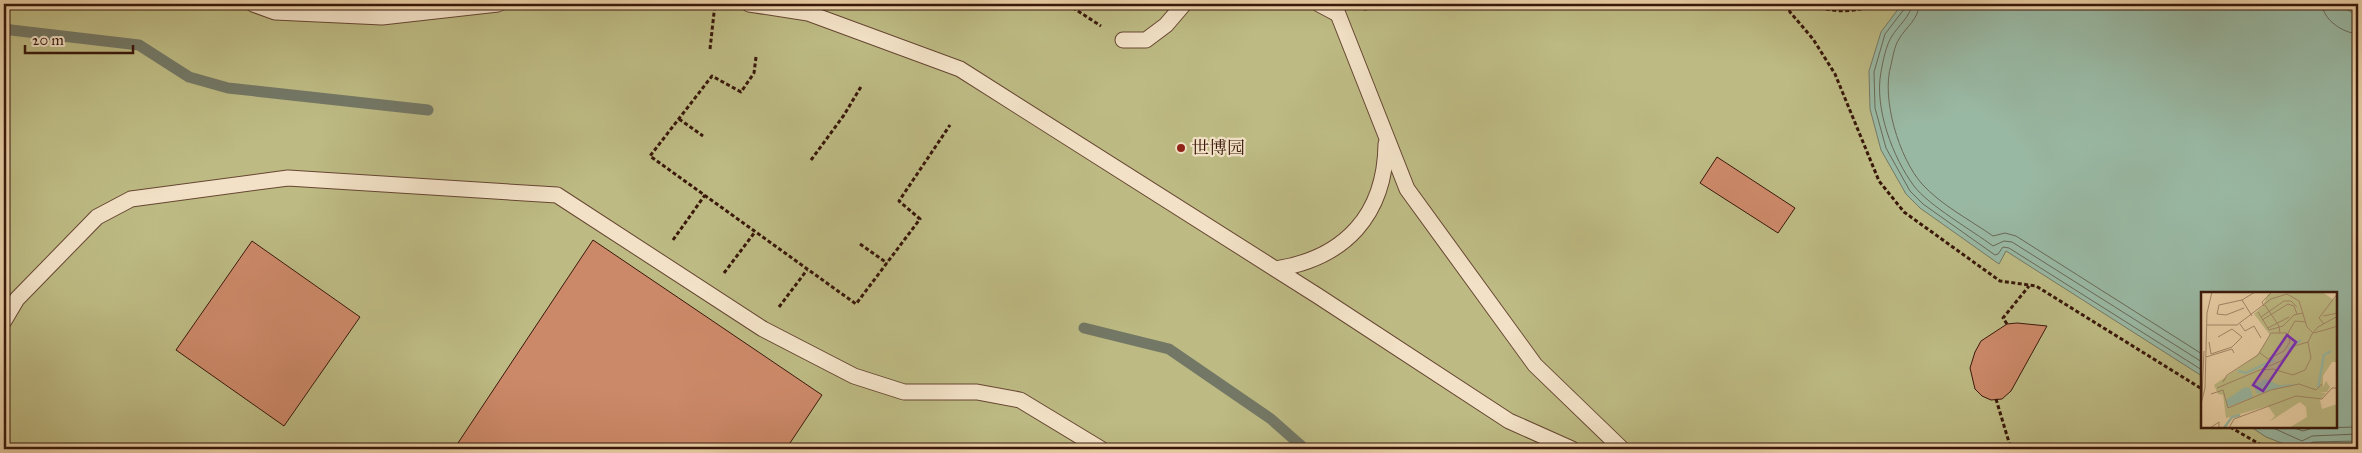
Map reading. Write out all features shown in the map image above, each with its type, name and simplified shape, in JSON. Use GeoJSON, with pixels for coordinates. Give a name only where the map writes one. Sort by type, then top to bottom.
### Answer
{"type":"FeatureCollection","features":[{"type":"Feature","properties":{"kind":"lane"},"geometry":{"type":"LineString","coordinates":[[252,4],[275,12],[382,17],[498,4]]}},
{"type":"Feature","properties":{"kind":"lane"},"geometry":{"type":"LineString","coordinates":[[749,4],[808,13],[960,69],[1276,269],[1509,420],[1572,449]]}},
{"type":"Feature","properties":{"kind":"lane"},"geometry":{"type":"LineString","coordinates":[[1123,40],[1146,40],[1166,26],[1184,4]]}},
{"type":"Feature","properties":{"kind":"lane"},"geometry":{"type":"LineString","coordinates":[[1319,4],[1335,8],[1407,189],[1535,365],[1622,449]]}},
{"type":"Feature","properties":{"kind":"lane"},"geometry":{"type":"LineString","coordinates":[[1276,269],[1297,266],[1317,259],[1352,234],[1365,218],[1383,180],[1386,137]]}},
{"type":"Feature","properties":{"kind":"lane"},"geometry":{"type":"LineString","coordinates":[[4,321],[17,299],[97,217],[131,199],[288,178],[557,195],[763,329],[854,376],[904,392],[977,392],[1020,400],[1101,449]]}},
{"type":"Feature","properties":{"kind":"path"},"geometry":{"type":"LineString","coordinates":[[710,49],[715,4]]}},
{"type":"Feature","properties":{"kind":"path"},"geometry":{"type":"LineString","coordinates":[[1067,4],[1123,40]]}},
{"type":"Feature","properties":{"kind":"path"},"geometry":{"type":"LineString","coordinates":[[1335,8],[1411,4]]}},
{"type":"Feature","properties":{"kind":"path"},"geometry":{"type":"LineString","coordinates":[[1787,4],[1790,12],[1813,39],[1835,74],[1879,181],[1904,212],[2000,281],[2036,286],[2201,388]]}},
{"type":"Feature","properties":{"kind":"path"},"geometry":{"type":"LineString","coordinates":[[1807,4],[1827,10],[1848,11],[1875,4]]}},
{"type":"Feature","properties":{"kind":"path"},"geometry":{"type":"LineString","coordinates":[[756,57],[754,73],[741,92],[712,76],[650,156],[856,304],[920,219],[899,201],[950,125]]}},
{"type":"Feature","properties":{"kind":"path"},"geometry":{"type":"LineString","coordinates":[[811,160],[844,115],[862,86]]}},
{"type":"Feature","properties":{"kind":"path"},"geometry":{"type":"LineString","coordinates":[[679,119],[703,136]]}},
{"type":"Feature","properties":{"kind":"path"},"geometry":{"type":"LineString","coordinates":[[658,261],[705,195]]}},
{"type":"Feature","properties":{"kind":"path"},"geometry":{"type":"LineString","coordinates":[[708,294],[755,232]]}},
{"type":"Feature","properties":{"kind":"path"},"geometry":{"type":"LineString","coordinates":[[860,244],[887,263]]}},
{"type":"Feature","properties":{"kind":"path"},"geometry":{"type":"LineString","coordinates":[[763,329],[807,270]]}},
{"type":"Feature","properties":{"kind":"path"},"geometry":{"type":"LineString","coordinates":[[2007,324],[2003,318],[2029,285]]}},
{"type":"Feature","properties":{"kind":"path"},"geometry":{"type":"LineString","coordinates":[[1996,399],[2011,449]]}},
{"type":"Feature","properties":{"kind":"path"},"geometry":{"type":"LineString","coordinates":[[2232,428],[2268,449]]}},
{"type":"Feature","properties":{"kind":"shaded area","name":"世博园"},"geometry":{"type":"Polygon","coordinates":[[[4,4],[2358,4],[2358,449],[4,449],[4,4]]]}},
{"type":"Feature","properties":{"kind":"water"},"geometry":{"type":"Polygon","coordinates":[[[1902,4],[2338,4],[2358,16],[2358,445],[2292,447],[2266,437],[2252,428],[2337,428],[2337,292],[2201,292],[2201,375],[2006,251],[1999,264],[1920,208],[1906,194],[1881,150],[1870,109],[1869,71],[1881,32],[1902,4]]]}},
{"type":"Feature","properties":{"kind":"building"},"geometry":{"type":"Polygon","coordinates":[[[1717,157],[1795,208],[1778,233],[1700,183],[1717,157]]]}},
{"type":"Feature","properties":{"kind":"building"},"geometry":{"type":"Polygon","coordinates":[[[593,240],[822,395],[786,449],[454,449],[593,240]]]}},
{"type":"Feature","properties":{"kind":"building"},"geometry":{"type":"Polygon","coordinates":[[[252,241],[360,317],[284,426],[176,350],[252,241]]]}},
{"type":"Feature","properties":{"kind":"building"},"geometry":{"type":"Polygon","coordinates":[[[2007,324],[2047,326],[2011,391],[2002,399],[1991,400],[1982,396],[1975,389],[1970,368],[1975,352],[1981,341],[2007,324]]]}},
{"type":"Feature","properties":{"kind":"waterway"},"geometry":{"type":"LineString","coordinates":[[4,27],[11,30],[139,45],[189,77],[228,88],[428,110]]}},
{"type":"Feature","properties":{"kind":"waterway"},"geometry":{"type":"LineString","coordinates":[[1084,328],[1169,349],[1271,419],[1305,449]]}},
{"type":"Feature","properties":{"kind":"place","name":"世博园"},"geometry":{"type":"Point","coordinates":[1181,148]}}]}
